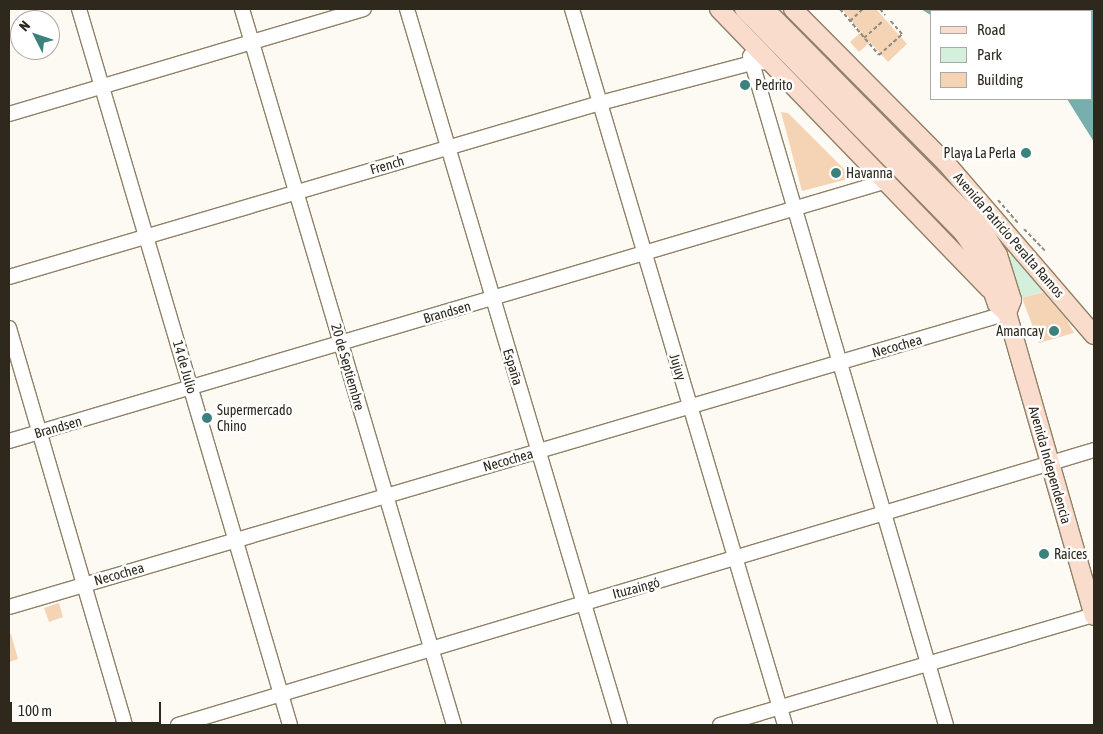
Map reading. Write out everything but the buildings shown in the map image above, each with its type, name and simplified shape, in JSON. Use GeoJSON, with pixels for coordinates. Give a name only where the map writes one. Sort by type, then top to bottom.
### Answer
{"type":"FeatureCollection","features":[{"type":"Feature","properties":{"kind":"main road"},"geometry":{"type":"LineString","coordinates":[[719,9],[747,40],[760,63],[884,182],[994,294],[1007,313]]}},
{"type":"Feature","properties":{"kind":"main road"},"geometry":{"type":"LineString","coordinates":[[744,9],[964,234],[977,252],[994,294]]}},
{"type":"Feature","properties":{"kind":"main road","name":"Avenida Patricio Peralta Ramos"},"geometry":{"type":"LineString","coordinates":[[766,9],[981,228],[1003,269],[1012,300],[1007,313]]}},
{"type":"Feature","properties":{"kind":"main road","name":"Avenida Patricio Peralta Ramos"},"geometry":{"type":"LineString","coordinates":[[793,9],[946,163],[1094,335]]}},
{"type":"Feature","properties":{"kind":"main road"},"geometry":{"type":"LineString","coordinates":[[892,137],[946,163]]}},
{"type":"Feature","properties":{"kind":"main road"},"geometry":{"type":"LineString","coordinates":[[998,224],[1003,269]]}},
{"type":"Feature","properties":{"kind":"main road","name":"Avenida Independencia"},"geometry":{"type":"LineString","coordinates":[[1007,313],[1094,615]]}},
{"type":"Feature","properties":{"kind":"street","name":"14 de Julio"},"geometry":{"type":"LineString","coordinates":[[79,9],[290,725]]}},
{"type":"Feature","properties":{"kind":"street","name":"20 de Septiembre"},"geometry":{"type":"LineString","coordinates":[[242,9],[454,725]]}},
{"type":"Feature","properties":{"kind":"street"},"geometry":{"type":"LineString","coordinates":[[9,114],[364,9]]}},
{"type":"Feature","properties":{"kind":"street","name":"España"},"geometry":{"type":"LineString","coordinates":[[407,9],[620,725]]}},
{"type":"Feature","properties":{"kind":"street","name":"Jujuy"},"geometry":{"type":"LineString","coordinates":[[572,9],[784,725]]}},
{"type":"Feature","properties":{"kind":"street"},"geometry":{"type":"LineString","coordinates":[[760,63],[794,209],[946,725]]}},
{"type":"Feature","properties":{"kind":"street","name":"French"},"geometry":{"type":"LineString","coordinates":[[9,277],[600,103],[760,63]]}},
{"type":"Feature","properties":{"kind":"street","name":"Brandsen"},"geometry":{"type":"LineString","coordinates":[[9,441],[884,182]]}},
{"type":"Feature","properties":{"kind":"street","name":"Necochea"},"geometry":{"type":"LineString","coordinates":[[9,607],[1007,313]]}},
{"type":"Feature","properties":{"kind":"street"},"geometry":{"type":"LineString","coordinates":[[9,328],[125,725]]}},
{"type":"Feature","properties":{"kind":"street","name":"Ituzaingó"},"geometry":{"type":"LineString","coordinates":[[178,725],[432,650],[582,602],[736,561],[1094,450]]}},
{"type":"Feature","properties":{"kind":"street"},"geometry":{"type":"LineString","coordinates":[[720,725],[1094,615]]}},
{"type":"Feature","properties":{"kind":"path"},"geometry":{"type":"LineString","coordinates":[[840,9],[879,55],[902,34],[890,20]]}},
{"type":"Feature","properties":{"kind":"path"},"geometry":{"type":"LineString","coordinates":[[850,21],[863,9]]}},
{"type":"Feature","properties":{"kind":"path"},"geometry":{"type":"LineString","coordinates":[[880,9],[885,15]]}},
{"type":"Feature","properties":{"kind":"path"},"geometry":{"type":"LineString","coordinates":[[864,38],[882,22]]}},
{"type":"Feature","properties":{"kind":"path"},"geometry":{"type":"LineString","coordinates":[[998,200],[1018,223]]}},
{"type":"Feature","properties":{"kind":"path"},"geometry":{"type":"LineString","coordinates":[[1024,229],[1045,251]]}},
{"type":"Feature","properties":{"kind":"green space"},"geometry":{"type":"Polygon","coordinates":[[[726,9],[737,9],[960,238],[969,256],[726,9]]]}},
{"type":"Feature","properties":{"kind":"green space"},"geometry":{"type":"Polygon","coordinates":[[[773,9],[785,9],[911,139],[895,133],[773,9]]]}},
{"type":"Feature","properties":{"kind":"green space"},"geometry":{"type":"Polygon","coordinates":[[[1012,252],[1044,291],[1019,299],[1009,257],[1012,252]]]}},
{"type":"Feature","properties":{"kind":"water"},"geometry":{"type":"Polygon","coordinates":[[[921,9],[1001,9],[930,10],[930,15],[921,9]]]}},
{"type":"Feature","properties":{"kind":"water"},"geometry":{"type":"Polygon","coordinates":[[[1047,9],[1094,9],[1094,142],[1068,100],[1093,100],[1093,10],[1047,9]]]}},
{"type":"Feature","properties":{"kind":"place","name":"Pedrito"},"geometry":{"type":"Point","coordinates":[745,85]}},
{"type":"Feature","properties":{"kind":"place","name":"Playa La Perla"},"geometry":{"type":"Point","coordinates":[1026,153]}},
{"type":"Feature","properties":{"kind":"place","name":"Havanna"},"geometry":{"type":"Point","coordinates":[836,173]}},
{"type":"Feature","properties":{"kind":"place","name":"Amancay"},"geometry":{"type":"Point","coordinates":[1054,331]}},
{"type":"Feature","properties":{"kind":"place","name":"Supermercado Chino"},"geometry":{"type":"Point","coordinates":[207,418]}},
{"type":"Feature","properties":{"kind":"place","name":"Raices"},"geometry":{"type":"Point","coordinates":[1044,554]}}]}
